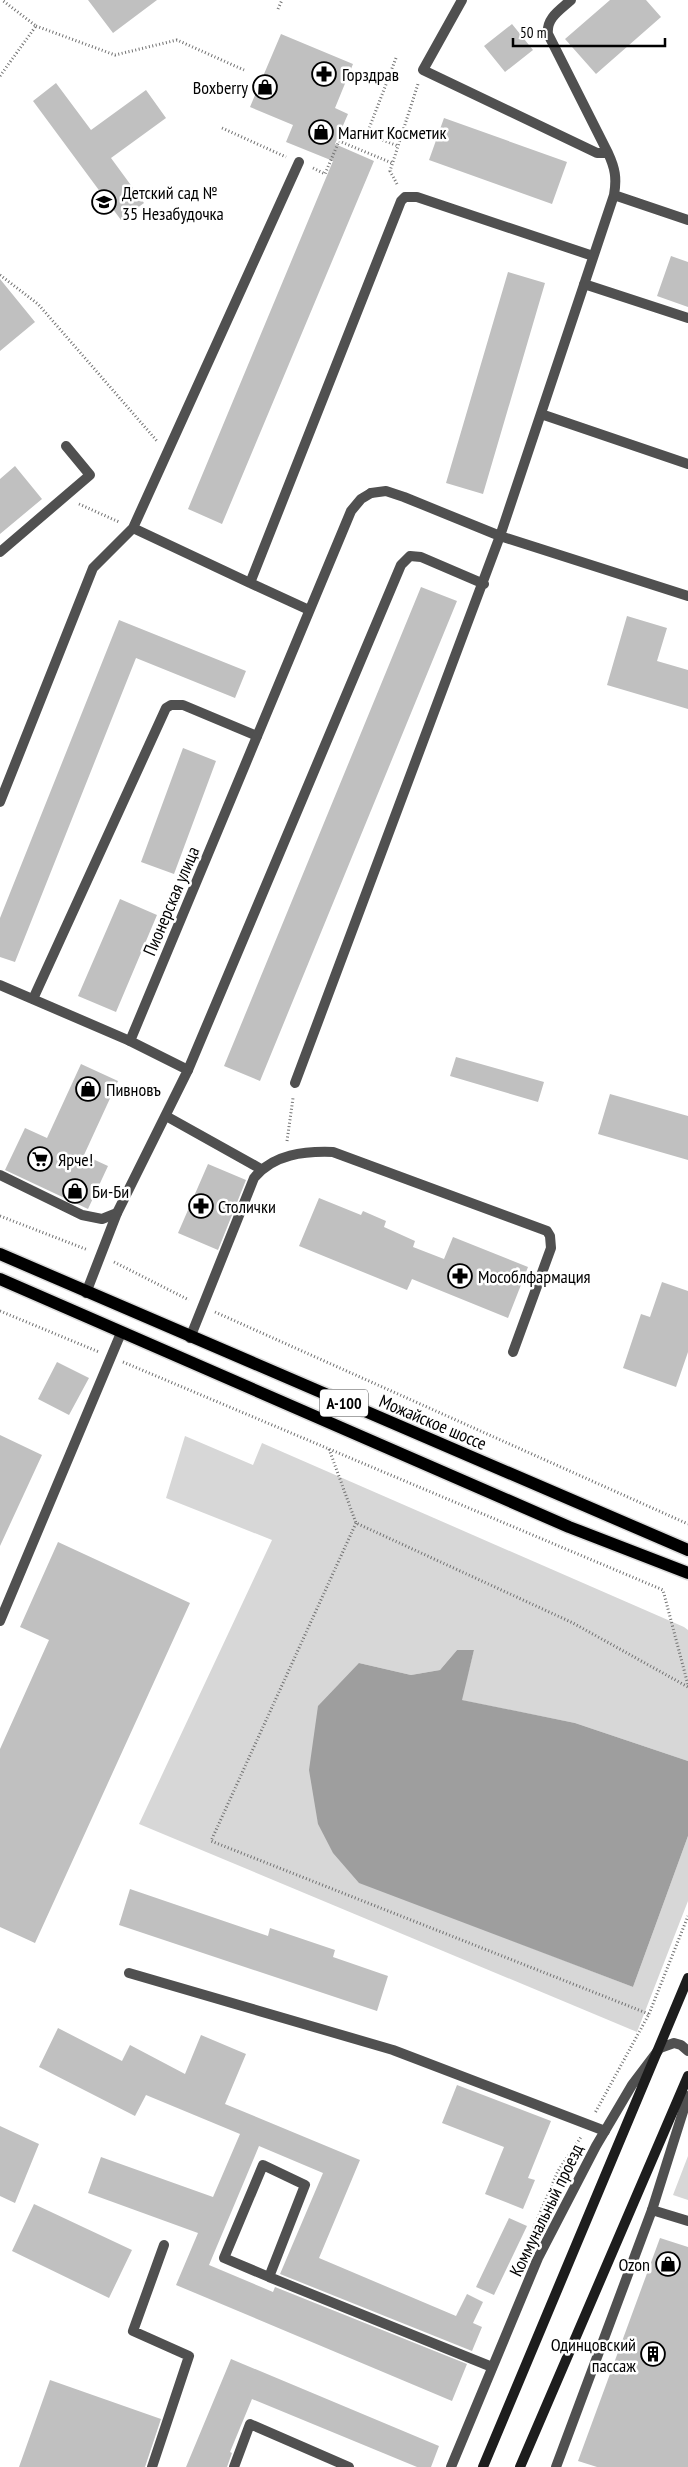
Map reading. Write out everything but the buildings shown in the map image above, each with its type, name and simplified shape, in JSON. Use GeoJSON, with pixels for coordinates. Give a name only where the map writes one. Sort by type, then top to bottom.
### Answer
{"type":"FeatureCollection","features":[{"type":"Feature","properties":{"kind":"main road","name":"Можайское шоссе"},"geometry":{"type":"LineString","coordinates":[[0,1254],[190,1338],[688,1550]]}},
{"type":"Feature","properties":{"kind":"main road","name":"А-100"},"geometry":{"type":"LineString","coordinates":[[0,1279],[568,1527],[688,1573]]}},
{"type":"Feature","properties":{"kind":"main road","name":"Коммунальный проезд"},"geometry":{"type":"LineString","coordinates":[[656,2054],[688,1978]]}},
{"type":"Feature","properties":{"kind":"main road"},"geometry":{"type":"LineString","coordinates":[[483,2467],[656,2054]]}},
{"type":"Feature","properties":{"kind":"main road"},"geometry":{"type":"LineString","coordinates":[[520,2467],[688,2076]]}},
{"type":"Feature","properties":{"kind":"street"},"geometry":{"type":"LineString","coordinates":[[462,0],[423,70],[597,153],[608,153]]}},
{"type":"Feature","properties":{"kind":"street"},"geometry":{"type":"LineString","coordinates":[[295,1083],[484,584],[614,195],[615,170],[548,34],[547,26],[550,20],[571,0]]}},
{"type":"Feature","properties":{"kind":"street"},"geometry":{"type":"LineString","coordinates":[[0,802],[93,568],[133,528],[298,162]]}},
{"type":"Feature","properties":{"kind":"street"},"geometry":{"type":"LineString","coordinates":[[614,195],[688,220]]}},
{"type":"Feature","properties":{"kind":"street"},"geometry":{"type":"LineString","coordinates":[[250,583],[397,206],[405,198],[417,197],[593,256]]}},
{"type":"Feature","properties":{"kind":"street"},"geometry":{"type":"LineString","coordinates":[[584,284],[688,318]]}},
{"type":"Feature","properties":{"kind":"street"},"geometry":{"type":"LineString","coordinates":[[541,414],[688,464]]}},
{"type":"Feature","properties":{"kind":"street"},"geometry":{"type":"LineString","coordinates":[[0,552],[90,475],[66,446]]}},
{"type":"Feature","properties":{"kind":"street","name":"Пионерская улица"},"geometry":{"type":"LineString","coordinates":[[130,1041],[308,610],[351,511],[361,499],[371,493],[386,492],[404,497],[500,536]]}},
{"type":"Feature","properties":{"kind":"street"},"geometry":{"type":"LineString","coordinates":[[133,528],[308,610]]}},
{"type":"Feature","properties":{"kind":"street"},"geometry":{"type":"LineString","coordinates":[[500,536],[688,596]]}},
{"type":"Feature","properties":{"kind":"street"},"geometry":{"type":"LineString","coordinates":[[86,1293],[117,1213],[188,1070],[401,565],[410,556],[421,556],[484,584]]}},
{"type":"Feature","properties":{"kind":"street"},"geometry":{"type":"LineString","coordinates":[[33,999],[166,708],[171,705],[183,705],[257,736]]}},
{"type":"Feature","properties":{"kind":"street"},"geometry":{"type":"LineString","coordinates":[[0,985],[130,1041],[188,1070]]}},
{"type":"Feature","properties":{"kind":"street"},"geometry":{"type":"LineString","coordinates":[[166,1116],[261,1169]]}},
{"type":"Feature","properties":{"kind":"street"},"geometry":{"type":"LineString","coordinates":[[190,1338],[254,1178],[261,1169],[285,1157],[310,1151],[333,1152],[547,1231],[552,1242],[551,1248],[513,1352]]}},
{"type":"Feature","properties":{"kind":"street"},"geometry":{"type":"LineString","coordinates":[[0,1175],[82,1215],[102,1219],[117,1213]]}},
{"type":"Feature","properties":{"kind":"street"},"geometry":{"type":"LineString","coordinates":[[0,1621],[121,1333]]}},
{"type":"Feature","properties":{"kind":"street"},"geometry":{"type":"LineString","coordinates":[[129,1973],[393,2050],[605,2131]]}},
{"type":"Feature","properties":{"kind":"street"},"geometry":{"type":"LineString","coordinates":[[656,2054],[660,2048],[674,2043],[681,2045],[688,2051]]}},
{"type":"Feature","properties":{"kind":"street","name":"Коммунальный проезд"},"geometry":{"type":"LineString","coordinates":[[451,2467],[538,2258],[605,2131],[632,2085],[656,2054]]}},
{"type":"Feature","properties":{"kind":"street"},"geometry":{"type":"LineString","coordinates":[[556,2467],[652,2210],[688,2096]]}},
{"type":"Feature","properties":{"kind":"street"},"geometry":{"type":"LineString","coordinates":[[676,2135],[688,2106]]}},
{"type":"Feature","properties":{"kind":"street"},"geometry":{"type":"LineString","coordinates":[[269,2276],[305,2184],[263,2164],[224,2258],[492,2367]]}},
{"type":"Feature","properties":{"kind":"street"},"geometry":{"type":"LineString","coordinates":[[652,2210],[688,2221]]}},
{"type":"Feature","properties":{"kind":"street"},"geometry":{"type":"LineString","coordinates":[[152,2467],[189,2356],[133,2331],[164,2244]]}},
{"type":"Feature","properties":{"kind":"street"},"geometry":{"type":"LineString","coordinates":[[234,2467],[250,2424],[328,2463],[349,2467]]}},
{"type":"Feature","properties":{"kind":"path"},"geometry":{"type":"LineString","coordinates":[[2,0],[36,26],[115,55],[177,40],[244,70]]}},
{"type":"Feature","properties":{"kind":"path"},"geometry":{"type":"LineString","coordinates":[[278,8],[282,0]]}},
{"type":"Feature","properties":{"kind":"path"},"geometry":{"type":"LineString","coordinates":[[0,76],[36,26]]}},
{"type":"Feature","properties":{"kind":"path"},"geometry":{"type":"LineString","coordinates":[[396,58],[367,134],[398,146]]}},
{"type":"Feature","properties":{"kind":"path"},"geometry":{"type":"LineString","coordinates":[[405,198],[390,171],[423,70]]}},
{"type":"Feature","properties":{"kind":"path"},"geometry":{"type":"LineString","coordinates":[[222,128],[325,174],[339,141],[392,163]]}},
{"type":"Feature","properties":{"kind":"path"},"geometry":{"type":"LineString","coordinates":[[0,275],[38,304],[167,452]]}},
{"type":"Feature","properties":{"kind":"path"},"geometry":{"type":"LineString","coordinates":[[96,512],[133,528]]}},
{"type":"Feature","properties":{"kind":"path"},"geometry":{"type":"LineString","coordinates":[[285,1157],[295,1083]]}},
{"type":"Feature","properties":{"kind":"path"},"geometry":{"type":"LineString","coordinates":[[0,1216],[100,1255],[203,1307],[688,1524]]}},
{"type":"Feature","properties":{"kind":"path"},"geometry":{"type":"LineString","coordinates":[[0,1311],[663,1590],[688,1686]]}},
{"type":"Feature","properties":{"kind":"path"},"geometry":{"type":"LineString","coordinates":[[329,1450],[356,1523],[211,1841],[649,2014]]}},
{"type":"Feature","properties":{"kind":"path"},"geometry":{"type":"LineString","coordinates":[[356,1523],[573,1623],[688,1686]]}},
{"type":"Feature","properties":{"kind":"path"},"geometry":{"type":"LineString","coordinates":[[589,2125],[649,2014],[688,1916]]}},
{"type":"Feature","properties":{"kind":"shaded area"},"geometry":{"type":"Polygon","coordinates":[[[185,1436],[253,1465],[262,1443],[688,1630],[688,1761],[575,1723],[461,1700],[474,1650],[457,1650],[440,1670],[411,1675],[359,1663],[511,1940],[633,1987],[688,1836],[688,1901],[637,2032],[139,1824],[272,1540],[166,1498],[185,1436]]]}},
{"type":"Feature","properties":{"kind":"shaded area"},"geometry":{"type":"Polygon","coordinates":[[[457,1650],[474,1650],[462,1700],[575,1723],[688,1761],[688,1836],[633,1987],[359,1883],[333,1853],[318,1824],[309,1770],[318,1706],[359,1663],[411,1675],[440,1670],[457,1650]]]}},
{"type":"Feature","properties":{"kind":"shaded area"},"geometry":{"type":"Polygon","coordinates":[[[688,2156],[688,2200],[673,2195],[688,2156]]]}},
{"type":"Feature","properties":{"kind":"place","name":"Горздрав"},"geometry":{"type":"Point","coordinates":[324,74]}},
{"type":"Feature","properties":{"kind":"place","name":"Boxberry"},"geometry":{"type":"Point","coordinates":[265,87]}},
{"type":"Feature","properties":{"kind":"place","name":"Магнит Косметик"},"geometry":{"type":"Point","coordinates":[321,132]}},
{"type":"Feature","properties":{"kind":"place","name":"Детский сад № 35 Незабудочка"},"geometry":{"type":"Point","coordinates":[104,202]}},
{"type":"Feature","properties":{"kind":"place","name":"Пивновъ"},"geometry":{"type":"Point","coordinates":[88,1089]}},
{"type":"Feature","properties":{"kind":"place","name":"Ярче!"},"geometry":{"type":"Point","coordinates":[40,1159]}},
{"type":"Feature","properties":{"kind":"place","name":"Би-Би"},"geometry":{"type":"Point","coordinates":[75,1191]}},
{"type":"Feature","properties":{"kind":"place","name":"Столички"},"geometry":{"type":"Point","coordinates":[201,1206]}},
{"type":"Feature","properties":{"kind":"place","name":"Мособлфармация"},"geometry":{"type":"Point","coordinates":[460,1276]}},
{"type":"Feature","properties":{"kind":"place","name":"Ozon"},"geometry":{"type":"Point","coordinates":[668,2264]}},
{"type":"Feature","properties":{"kind":"place","name":"Одинцовский пассаж"},"geometry":{"type":"Point","coordinates":[653,2354]}}]}
